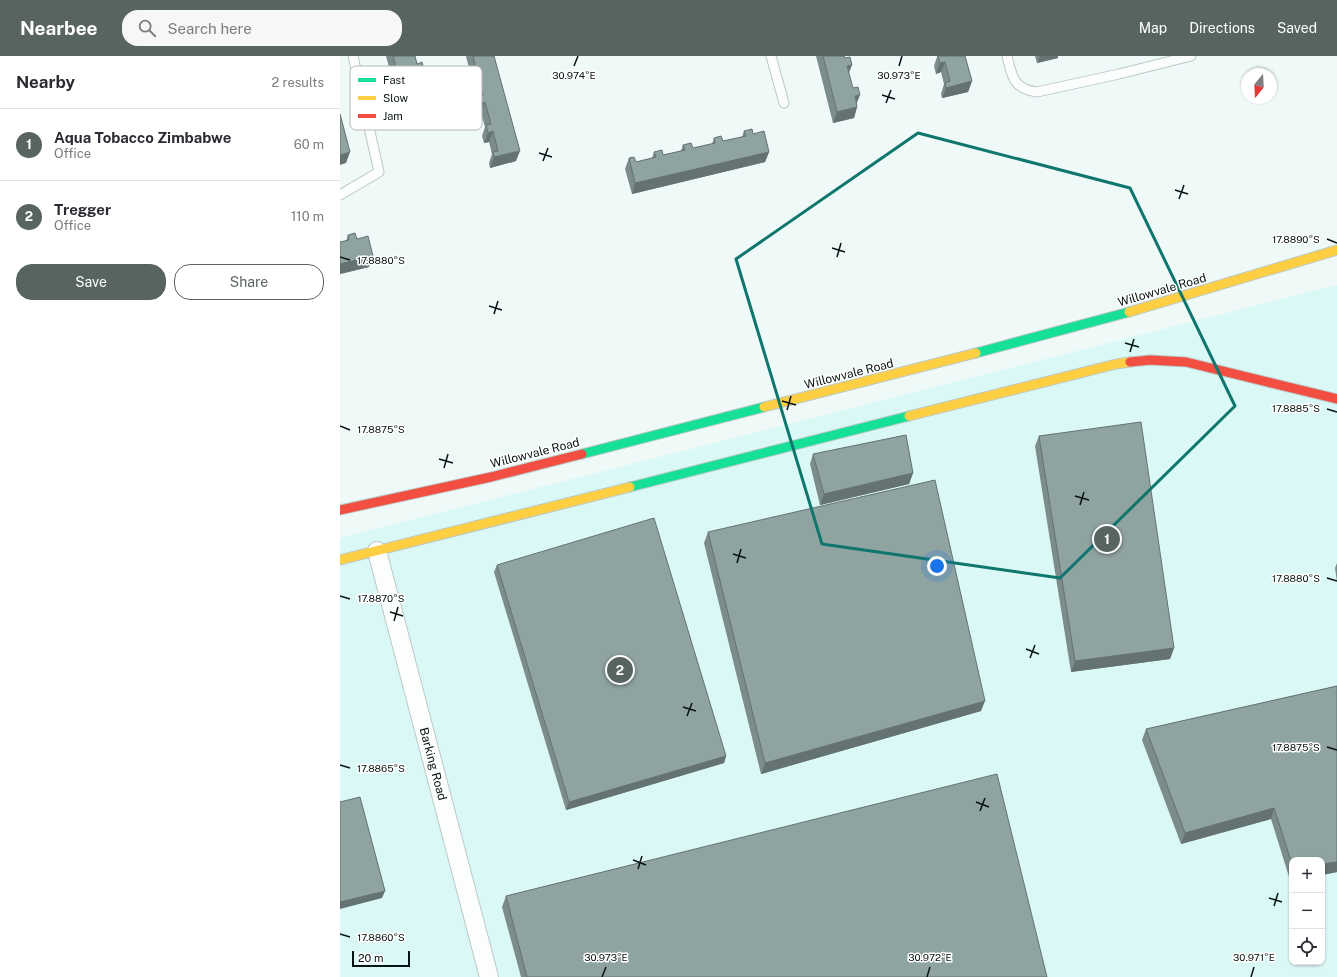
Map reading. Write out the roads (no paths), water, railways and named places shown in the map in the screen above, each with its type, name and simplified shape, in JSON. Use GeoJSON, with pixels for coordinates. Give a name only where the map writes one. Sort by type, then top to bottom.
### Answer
{"type":"FeatureCollection","features":[{"type":"Feature","properties":{"kind":"main road","name":"Willowvale Road"},"geometry":{"type":"LineString","coordinates":[[340,510],[491,477],[970,355],[1135,310],[1337,250]]}},
{"type":"Feature","properties":{"kind":"main road"},"geometry":{"type":"LineString","coordinates":[[340,560],[1116,364],[1150,360],[1186,362],[1337,399]]}},
{"type":"Feature","properties":{"kind":"street","name":"Barking Road"},"geometry":{"type":"LineString","coordinates":[[377,550],[489,977]]}},
{"type":"Feature","properties":{"kind":"lane"},"geometry":{"type":"LineString","coordinates":[[353,56],[355,66]]}},
{"type":"Feature","properties":{"kind":"lane"},"geometry":{"type":"LineString","coordinates":[[771,56],[784,104]]}},
{"type":"Feature","properties":{"kind":"lane"},"geometry":{"type":"LineString","coordinates":[[1007,56],[1014,80],[1019,87],[1027,91],[1037,92],[1191,56]]}},
{"type":"Feature","properties":{"kind":"lane"},"geometry":{"type":"LineString","coordinates":[[340,195],[379,172],[370,130]]}},
{"type":"Feature","properties":{"kind":"place","name":"Aqua Tobacco Zimbabwe"},"geometry":{"type":"Point","coordinates":[1107,539]}},
{"type":"Feature","properties":{"kind":"place","name":"Tregger"},"geometry":{"type":"Point","coordinates":[620,670]}}]}
